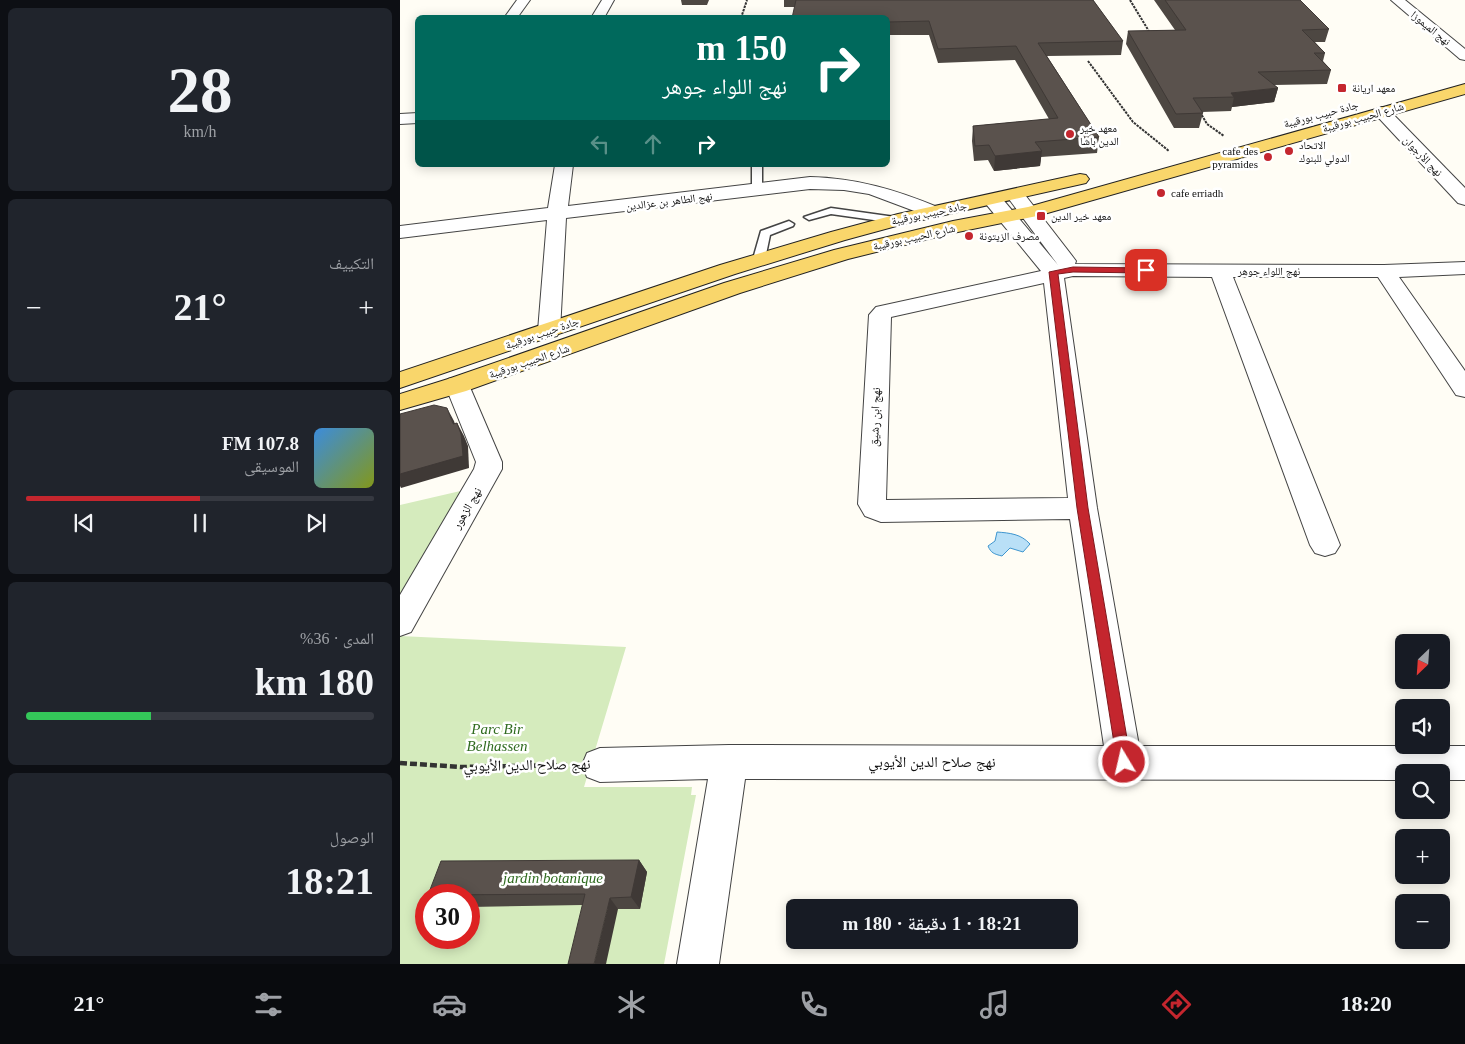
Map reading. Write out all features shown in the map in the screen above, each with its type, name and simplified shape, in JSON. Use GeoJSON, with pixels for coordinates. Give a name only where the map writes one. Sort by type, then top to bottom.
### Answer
{"type":"FeatureCollection","features":[{"type":"Feature","properties":{"kind":"main road","name":"جادة حبيب بورقيبة"},"geometry":{"type":"LineString","coordinates":[[400,380],[758,259],[894,220],[1015,195],[1174,154],[1465,73]]}},
{"type":"Feature","properties":{"kind":"main road","name":"شارع الحبيب بورقيبة"},"geometry":{"type":"LineString","coordinates":[[400,402],[457,385],[794,268],[869,247],[1030,212],[1465,89]]}},
{"type":"Feature","properties":{"kind":"street"},"geometry":{"type":"LineString","coordinates":[[512,15],[524,0]]}},
{"type":"Feature","properties":{"kind":"street"},"geometry":{"type":"LineString","coordinates":[[599,15],[608,0]]}},
{"type":"Feature","properties":{"kind":"street","name":"نهج الميموزا"},"geometry":{"type":"LineString","coordinates":[[1397,0],[1465,56]]}},
{"type":"Feature","properties":{"kind":"street","name":"نهج الأرجوان"},"geometry":{"type":"LineString","coordinates":[[1382,112],[1465,199]]}},
{"type":"Feature","properties":{"kind":"street"},"geometry":{"type":"LineString","coordinates":[[400,119],[415,118]]}},
{"type":"Feature","properties":{"kind":"street"},"geometry":{"type":"LineString","coordinates":[[549,330],[557,214],[564,167]]}},
{"type":"Feature","properties":{"kind":"street","name":"نهج الطاهر بن عزالدين"},"geometry":{"type":"LineString","coordinates":[[400,232],[810,183],[850,184],[890,193],[933,212]]}},
{"type":"Feature","properties":{"kind":"street"},"geometry":{"type":"LineString","coordinates":[[1015,195],[1030,212],[1063,271],[1083,508],[1124,762]]}},
{"type":"Feature","properties":{"kind":"street"},"geometry":{"type":"LineString","coordinates":[[993,200],[1063,271]]}},
{"type":"Feature","properties":{"kind":"street","name":"نهج اللواء جوهر"},"geometry":{"type":"LineString","coordinates":[[1063,271],[1384,271],[1465,268]]}},
{"type":"Feature","properties":{"kind":"street","name":"نهج ابن رشيق"},"geometry":{"type":"LineString","coordinates":[[1063,271],[884,312],[880,315],[872,504],[875,509],[881,511],[1083,508]]}},
{"type":"Feature","properties":{"kind":"street"},"geometry":{"type":"LineString","coordinates":[[1220,271],[1325,546]]}},
{"type":"Feature","properties":{"kind":"street"},"geometry":{"type":"LineString","coordinates":[[1384,271],[1465,389]]}},
{"type":"Feature","properties":{"kind":"street","name":"نهج الزهور"},"geometry":{"type":"LineString","coordinates":[[400,624],[488,469],[489,462],[457,385]]}},
{"type":"Feature","properties":{"kind":"street"},"geometry":{"type":"LineString","coordinates":[[698,964],[729,762]]}},
{"type":"Feature","properties":{"kind":"street","name":"نهج صلاح الدين الأيوبي"},"geometry":{"type":"LineString","coordinates":[[600,765],[729,762],[1465,763]]}},
{"type":"Feature","properties":{"kind":"lane"},"geometry":{"type":"LineString","coordinates":[[757,167],[757,190]]}},
{"type":"Feature","properties":{"kind":"lane"},"geometry":{"type":"LineString","coordinates":[[809,217],[831,211],[894,220]]}},
{"type":"Feature","properties":{"kind":"lane"},"geometry":{"type":"LineString","coordinates":[[758,259],[764,233],[789,224]]}},
{"type":"Feature","properties":{"kind":"path"},"geometry":{"type":"LineString","coordinates":[[741,15],[747,0]]}},
{"type":"Feature","properties":{"kind":"path"},"geometry":{"type":"LineString","coordinates":[[1130,0],[1155,40]]}},
{"type":"Feature","properties":{"kind":"path"},"geometry":{"type":"LineString","coordinates":[[1088,61],[1133,122],[1174,154]]}},
{"type":"Feature","properties":{"kind":"path"},"geometry":{"type":"LineString","coordinates":[[1197,107],[1207,124],[1228,139]]}},
{"type":"Feature","properties":{"kind":"path","name":"نهج صلاح الدين الأيوبي"},"geometry":{"type":"LineString","coordinates":[[400,763],[461,766],[600,765]]}},
{"type":"Feature","properties":{"kind":"green space"},"geometry":{"type":"Polygon","coordinates":[[[469,489],[400,620],[400,505],[469,489]]]}},
{"type":"Feature","properties":{"kind":"green space","name":"Parc Bir Belhassen"},"geometry":{"type":"Polygon","coordinates":[[[400,636],[626,647],[584,787],[692,787],[691,795],[696,795],[664,964],[400,964],[400,636]]]}},
{"type":"Feature","properties":{"kind":"water"},"geometry":{"type":"Polygon","coordinates":[[[997,532],[1019,536],[1030,544],[1023,552],[1010,548],[1002,556],[997,555],[988,546],[995,541],[997,532]]]}},
{"type":"Feature","properties":{"kind":"building"},"geometry":{"type":"Polygon","coordinates":[[[796,0],[1093,0],[1123,41],[1038,43],[1099,137],[1035,142],[1042,151],[995,156],[989,145],[975,146],[973,126],[1058,118],[1016,46],[938,49],[929,21],[890,22],[890,15],[793,15],[796,0]]]}},
{"type":"Feature","properties":{"kind":"building"},"geometry":{"type":"Polygon","coordinates":[[[1165,0],[1300,0],[1329,29],[1302,30],[1325,53],[1314,53],[1331,70],[1258,72],[1278,88],[1231,93],[1234,97],[1193,98],[1203,113],[1176,114],[1128,31],[1186,30],[1165,0]]]}},
{"type":"Feature","properties":{"kind":"building"},"geometry":{"type":"Polygon","coordinates":[[[434,405],[447,408],[453,424],[457,423],[461,434],[463,456],[400,474],[400,414],[434,405]]]}},
{"type":"Feature","properties":{"kind":"building"},"geometry":{"type":"Polygon","coordinates":[[[639,860],[631,897],[610,898],[594,964],[568,964],[585,894],[480,895],[480,884],[432,884],[441,861],[639,860]]]}},
{"type":"Feature","properties":{"kind":"place","name":"معهد اريانة"},"geometry":{"type":"Point","coordinates":[1342,88]}},
{"type":"Feature","properties":{"kind":"place","name":"معهد خير الدين باشا"},"geometry":{"type":"Point","coordinates":[1070,134]}},
{"type":"Feature","properties":{"kind":"place","name":"الاتحاد الدولي للبنوك"},"geometry":{"type":"Point","coordinates":[1289,151]}},
{"type":"Feature","properties":{"kind":"place","name":"cafe des pyramides"},"geometry":{"type":"Point","coordinates":[1268,157]}},
{"type":"Feature","properties":{"kind":"place","name":"cafe erriadh"},"geometry":{"type":"Point","coordinates":[1161,193]}},
{"type":"Feature","properties":{"kind":"place","name":"معهد خير الدين"},"geometry":{"type":"Point","coordinates":[1041,216]}},
{"type":"Feature","properties":{"kind":"place","name":"مصرف الزيتونة"},"geometry":{"type":"Point","coordinates":[969,236]}},
{"type":"Feature","properties":{"kind":"route"},"geometry":{"type":"LineString","coordinates":[[1124,762],[1083,508],[1054,272],[1073,270],[1146,270]]}},
{"type":"Feature","properties":{"kind":"park label","name":"jardin botanique"},"geometry":{"type":"Point","coordinates":[553,878]}}]}
